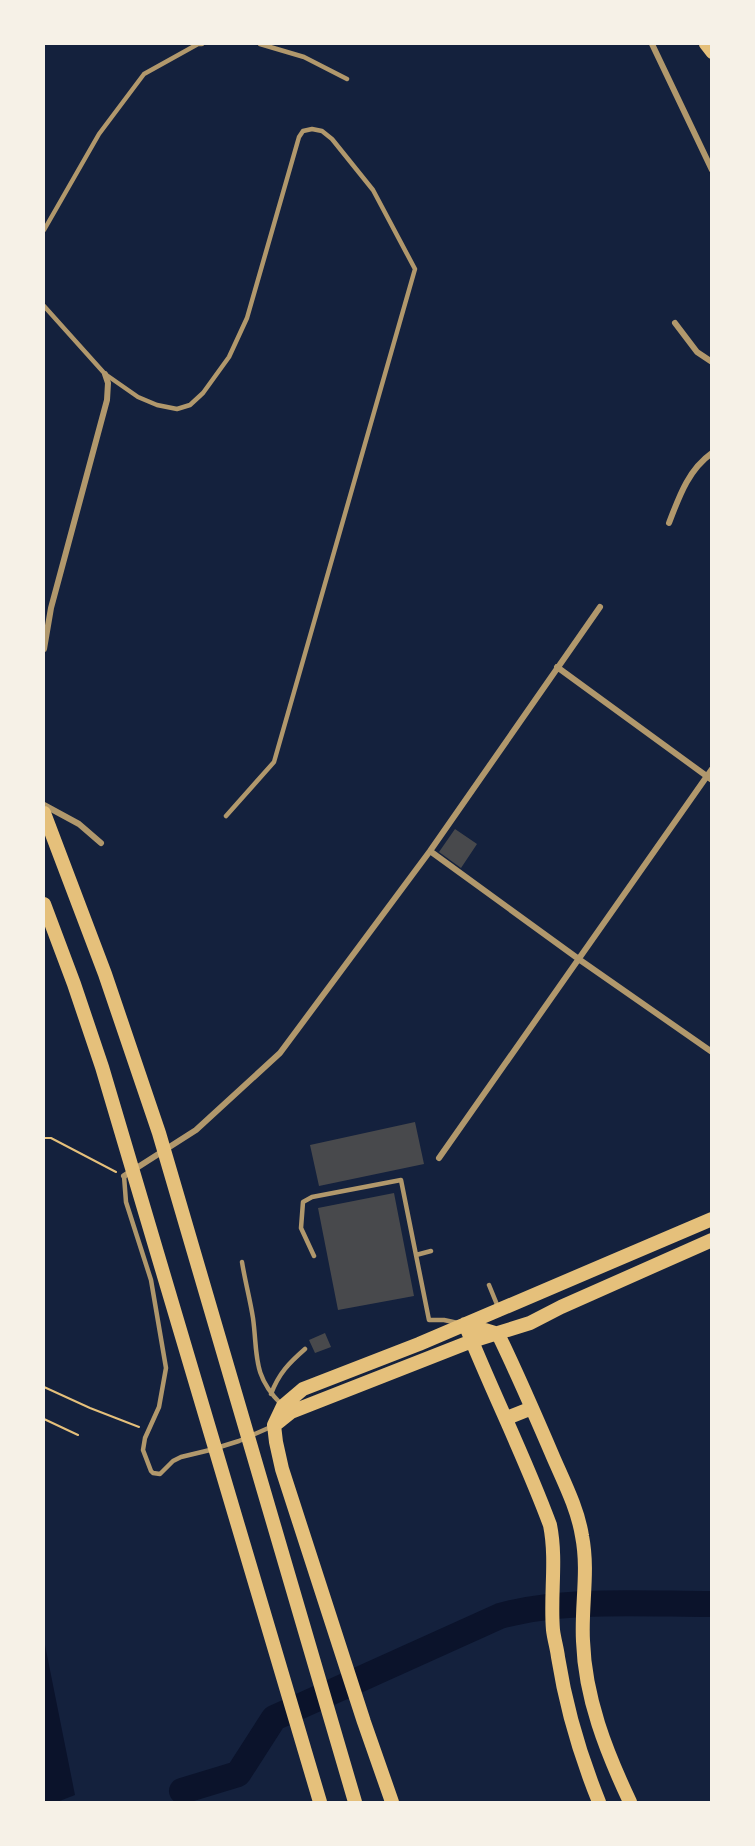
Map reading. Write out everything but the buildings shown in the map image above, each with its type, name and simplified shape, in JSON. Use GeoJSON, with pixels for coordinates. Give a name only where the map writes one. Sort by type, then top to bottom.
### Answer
{"type":"FeatureCollection","features":[{"type":"Feature","properties":{"kind":"main road"},"geometry":{"type":"LineString","coordinates":[[705,44],[711,53]]}},
{"type":"Feature","properties":{"kind":"main road"},"geometry":{"type":"LineString","coordinates":[[44,813],[105,974],[159,1133],[355,1803]]}},
{"type":"Feature","properties":{"kind":"main road"},"geometry":{"type":"LineString","coordinates":[[44,904],[74,984],[130,1159],[320,1803]]}},
{"type":"Feature","properties":{"kind":"main road"},"geometry":{"type":"LineString","coordinates":[[392,1803],[282,1469],[274,1425],[283,1406],[303,1389],[499,1310],[711,1219]]}},
{"type":"Feature","properties":{"kind":"main road"},"geometry":{"type":"LineString","coordinates":[[274,1425],[291,1412],[472,1341],[530,1323],[711,1240]]}},
{"type":"Feature","properties":{"kind":"main road"},"geometry":{"type":"LineString","coordinates":[[465,1324],[498,1334],[577,1515],[585,1555],[583,1628],[585,1668],[598,1725],[608,1755],[630,1803]]}},
{"type":"Feature","properties":{"kind":"main road"},"geometry":{"type":"LineString","coordinates":[[465,1324],[507,1418],[550,1525],[554,1544],[553,1630],[562,1688],[582,1760],[599,1803]]}},
{"type":"Feature","properties":{"kind":"main road"},"geometry":{"type":"LineString","coordinates":[[507,1418],[532,1408]]}},
{"type":"Feature","properties":{"kind":"street"},"geometry":{"type":"LineString","coordinates":[[652,44],[711,170]]}},
{"type":"Feature","properties":{"kind":"street"},"geometry":{"type":"LineString","coordinates":[[675,323],[697,352],[711,362]]}},
{"type":"Feature","properties":{"kind":"street"},"geometry":{"type":"LineString","coordinates":[[44,649],[51,608],[107,400],[108,383],[105,374]]}},
{"type":"Feature","properties":{"kind":"street"},"geometry":{"type":"LineString","coordinates":[[669,523],[680,493],[691,474],[711,453]]}},
{"type":"Feature","properties":{"kind":"street"},"geometry":{"type":"LineString","coordinates":[[124,1176],[196,1130],[280,1053],[430,851],[600,607]]}},
{"type":"Feature","properties":{"kind":"street"},"geometry":{"type":"LineString","coordinates":[[557,667],[709,778]]}},
{"type":"Feature","properties":{"kind":"street"},"geometry":{"type":"LineString","coordinates":[[439,1158],[709,778],[711,770]]}},
{"type":"Feature","properties":{"kind":"street"},"geometry":{"type":"LineString","coordinates":[[44,805],[79,824],[101,843]]}},
{"type":"Feature","properties":{"kind":"street"},"geometry":{"type":"LineString","coordinates":[[430,851],[711,1052]]}},
{"type":"Feature","properties":{"kind":"lane"},"geometry":{"type":"LineString","coordinates":[[44,230],[99,134],[144,74],[198,44],[202,44]]}},
{"type":"Feature","properties":{"kind":"lane"},"geometry":{"type":"LineString","coordinates":[[260,44],[304,57],[347,79]]}},
{"type":"Feature","properties":{"kind":"lane"},"geometry":{"type":"LineString","coordinates":[[44,306],[105,374],[138,397],[157,405],[177,409],[190,405],[203,393],[229,357],[248,318],[299,137],[303,131],[312,129],[322,131],[327,135],[373,190],[415,269],[274,762],[226,816]]}},
{"type":"Feature","properties":{"kind":"lane"},"geometry":{"type":"LineString","coordinates":[[124,1176],[126,1202],[151,1280],[166,1368],[159,1407],[143,1450],[151,1471],[160,1474],[173,1461],[181,1457],[239,1441],[274,1425]]}},
{"type":"Feature","properties":{"kind":"lane"},"geometry":{"type":"LineString","coordinates":[[314,1256],[301,1228],[303,1203],[312,1197],[401,1180],[429,1320],[465,1324]]}},
{"type":"Feature","properties":{"kind":"lane"},"geometry":{"type":"LineString","coordinates":[[416,1255],[431,1251]]}},
{"type":"Feature","properties":{"kind":"lane"},"geometry":{"type":"LineString","coordinates":[[242,1262],[260,1374],[271,1394],[283,1406]]}},
{"type":"Feature","properties":{"kind":"lane"},"geometry":{"type":"LineString","coordinates":[[489,1285],[499,1310]]}},
{"type":"Feature","properties":{"kind":"lane"},"geometry":{"type":"LineString","coordinates":[[271,1394],[276,1379],[305,1349]]}},
{"type":"Feature","properties":{"kind":"path"},"geometry":{"type":"LineString","coordinates":[[44,1138],[51,1138],[124,1176]]}},
{"type":"Feature","properties":{"kind":"path"},"geometry":{"type":"LineString","coordinates":[[44,1387],[139,1428]]}},
{"type":"Feature","properties":{"kind":"path"},"geometry":{"type":"LineString","coordinates":[[44,1419],[78,1435]]}},
{"type":"Feature","properties":{"kind":"water"},"geometry":{"type":"Polygon","coordinates":[[[44,1640],[75,1795],[57,1802],[44,1802],[44,1640]]]}},
{"type":"Feature","properties":{"kind":"waterway"},"geometry":{"type":"LineString","coordinates":[[182,1791],[238,1774],[274,1718],[500,1616],[524,1610],[577,1604],[712,1604]]}}]}
